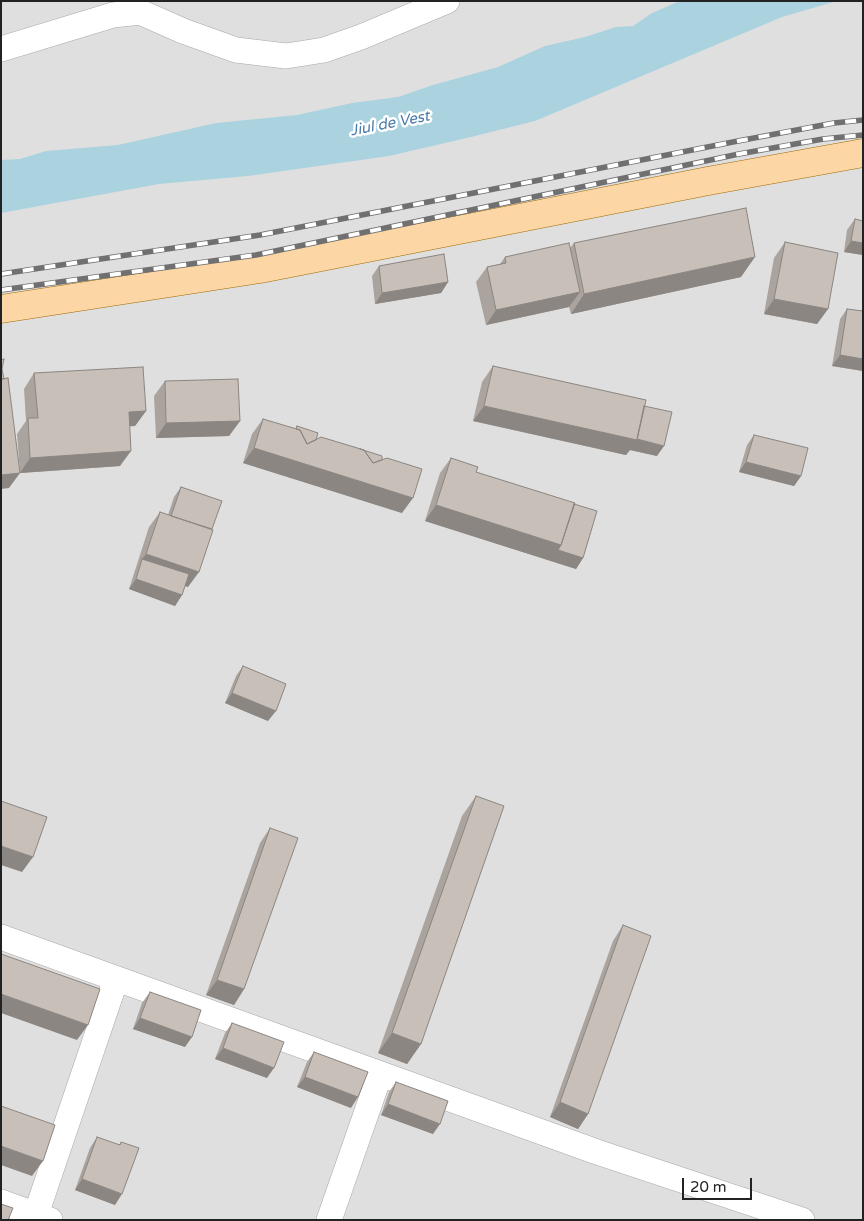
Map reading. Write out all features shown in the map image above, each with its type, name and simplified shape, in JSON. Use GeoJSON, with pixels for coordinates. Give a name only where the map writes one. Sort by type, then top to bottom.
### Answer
{"type":"FeatureCollection","features":[{"type":"Feature","properties":{"kind":"main road"},"geometry":{"type":"LineString","coordinates":[[1,309],[260,269],[708,181],[863,153]]}},
{"type":"Feature","properties":{"kind":"street"},"geometry":{"type":"LineString","coordinates":[[1,49],[146,7],[183,31],[236,50],[286,56],[324,50],[361,37],[448,1]]}},
{"type":"Feature","properties":{"kind":"street"},"geometry":{"type":"LineString","coordinates":[[1,937],[597,1152],[802,1220]]}},
{"type":"Feature","properties":{"kind":"street"},"geometry":{"type":"LineString","coordinates":[[1,1202],[40,1218],[116,979]]}},
{"type":"Feature","properties":{"kind":"street"},"geometry":{"type":"LineString","coordinates":[[329,1220],[380,1074]]}},
{"type":"Feature","properties":{"kind":"shaded area"},"geometry":{"type":"Polygon","coordinates":[[[1,1],[863,1],[863,1220],[1,1220],[1,1]]]}},
{"type":"Feature","properties":{"kind":"water","name":"Jiul de Vest"},"geometry":{"type":"Polygon","coordinates":[[[680,1],[837,1],[782,17],[535,121],[389,156],[248,176],[159,184],[1,213],[1,160],[20,159],[46,151],[118,145],[216,123],[297,115],[352,103],[398,97],[498,67],[545,46],[585,37],[616,27],[633,26],[652,13],[680,1]]]}},
{"type":"Feature","properties":{"kind":"building"},"geometry":{"type":"Polygon","coordinates":[[[746,208],[755,257],[584,294],[574,243],[746,208]]]}},
{"type":"Feature","properties":{"kind":"building"},"geometry":{"type":"Polygon","coordinates":[[[855,219],[863,221],[863,243],[851,241],[855,219]]]}},
{"type":"Feature","properties":{"kind":"building"},"geometry":{"type":"Polygon","coordinates":[[[785,242],[838,253],[828,309],[774,299],[785,242]]]}},
{"type":"Feature","properties":{"kind":"building"},"geometry":{"type":"Polygon","coordinates":[[[569,243],[580,292],[496,310],[487,267],[506,263],[505,257],[569,243]]]}},
{"type":"Feature","properties":{"kind":"building"},"geometry":{"type":"Polygon","coordinates":[[[444,254],[448,282],[382,293],[379,266],[444,254]]]}},
{"type":"Feature","properties":{"kind":"building"},"geometry":{"type":"Polygon","coordinates":[[[847,309],[863,311],[863,359],[840,355],[847,309]]]}},
{"type":"Feature","properties":{"kind":"building"},"geometry":{"type":"Polygon","coordinates":[[[4,359],[2,369],[4,379],[1,379],[1,360],[4,359]]]}},
{"type":"Feature","properties":{"kind":"building"},"geometry":{"type":"Polygon","coordinates":[[[493,366],[646,400],[637,440],[484,406],[493,366]]]}},
{"type":"Feature","properties":{"kind":"building"},"geometry":{"type":"Polygon","coordinates":[[[143,367],[146,411],[129,412],[131,451],[30,458],[28,418],[38,418],[34,373],[143,367]]]}},
{"type":"Feature","properties":{"kind":"building"},"geometry":{"type":"Polygon","coordinates":[[[8,378],[20,473],[1,475],[1,379],[8,378]]]}},
{"type":"Feature","properties":{"kind":"building"},"geometry":{"type":"Polygon","coordinates":[[[238,379],[240,421],[166,423],[165,381],[238,379]]]}},
{"type":"Feature","properties":{"kind":"building"},"geometry":{"type":"Polygon","coordinates":[[[644,406],[672,412],[664,446],[637,439],[644,406]]]}},
{"type":"Feature","properties":{"kind":"building"},"geometry":{"type":"Polygon","coordinates":[[[263,419],[300,430],[307,444],[321,437],[364,450],[373,463],[387,458],[422,469],[413,498],[254,448],[263,419]]]}},
{"type":"Feature","properties":{"kind":"building"},"geometry":{"type":"Polygon","coordinates":[[[297,426],[318,433],[316,440],[307,444],[300,430],[296,429],[297,426]]]}},
{"type":"Feature","properties":{"kind":"building"},"geometry":{"type":"Polygon","coordinates":[[[754,435],[808,448],[801,476],[746,462],[754,435]]]}},
{"type":"Feature","properties":{"kind":"building"},"geometry":{"type":"Polygon","coordinates":[[[364,450],[382,456],[382,460],[373,463],[364,450]]]}},
{"type":"Feature","properties":{"kind":"building"},"geometry":{"type":"Polygon","coordinates":[[[451,458],[478,467],[476,472],[575,503],[561,545],[436,505],[451,458]]]}},
{"type":"Feature","properties":{"kind":"building"},"geometry":{"type":"Polygon","coordinates":[[[181,487],[222,501],[212,529],[171,516],[181,487]]]}},
{"type":"Feature","properties":{"kind":"building"},"geometry":{"type":"Polygon","coordinates":[[[574,504],[597,511],[583,558],[558,550],[574,504]]]}},
{"type":"Feature","properties":{"kind":"building"},"geometry":{"type":"Polygon","coordinates":[[[160,512],[213,530],[199,572],[146,554],[160,512]]]}},
{"type":"Feature","properties":{"kind":"building"},"geometry":{"type":"Polygon","coordinates":[[[142,559],[189,574],[182,595],[136,579],[142,559]]]}},
{"type":"Feature","properties":{"kind":"building"},"geometry":{"type":"Polygon","coordinates":[[[243,666],[286,684],[276,711],[232,693],[243,666]]]}},
{"type":"Feature","properties":{"kind":"building"},"geometry":{"type":"Polygon","coordinates":[[[476,796],[504,806],[421,1044],[392,1033],[476,796]]]}},
{"type":"Feature","properties":{"kind":"building"},"geometry":{"type":"Polygon","coordinates":[[[1,801],[47,817],[33,857],[1,846],[1,801]]]}},
{"type":"Feature","properties":{"kind":"building"},"geometry":{"type":"Polygon","coordinates":[[[270,828],[298,838],[244,989],[217,980],[270,828]]]}},
{"type":"Feature","properties":{"kind":"building"},"geometry":{"type":"Polygon","coordinates":[[[623,925],[651,936],[588,1114],[560,1102],[623,925]]]}},
{"type":"Feature","properties":{"kind":"building"},"geometry":{"type":"Polygon","coordinates":[[[1,954],[100,989],[88,1025],[1,994],[1,954]]]}},
{"type":"Feature","properties":{"kind":"building"},"geometry":{"type":"Polygon","coordinates":[[[150,992],[201,1010],[192,1037],[140,1018],[150,992]]]}},
{"type":"Feature","properties":{"kind":"building"},"geometry":{"type":"Polygon","coordinates":[[[232,1023],[284,1042],[274,1068],[223,1048],[232,1023]]]}},
{"type":"Feature","properties":{"kind":"building"},"geometry":{"type":"Polygon","coordinates":[[[314,1052],[368,1072],[358,1097],[305,1077],[314,1052]]]}},
{"type":"Feature","properties":{"kind":"building"},"geometry":{"type":"Polygon","coordinates":[[[396,1082],[448,1101],[440,1124],[388,1104],[396,1082]]]}},
{"type":"Feature","properties":{"kind":"building"},"geometry":{"type":"Polygon","coordinates":[[[1,1106],[55,1125],[43,1161],[1,1146],[1,1106]]]}},
{"type":"Feature","properties":{"kind":"building"},"geometry":{"type":"Polygon","coordinates":[[[97,1137],[120,1145],[121,1142],[139,1148],[122,1194],[82,1179],[97,1137]]]}},
{"type":"Feature","properties":{"kind":"building"},"geometry":{"type":"Polygon","coordinates":[[[1,1204],[13,1208],[8,1220],[1,1220],[1,1204]]]}},
{"type":"Feature","properties":{"kind":"railway"},"geometry":{"type":"LineString","coordinates":[[1,274],[260,235],[738,141],[834,123],[863,120]]}},
{"type":"Feature","properties":{"kind":"railway"},"geometry":{"type":"LineString","coordinates":[[1,290],[256,255],[739,154],[823,139],[863,135]]}}]}
